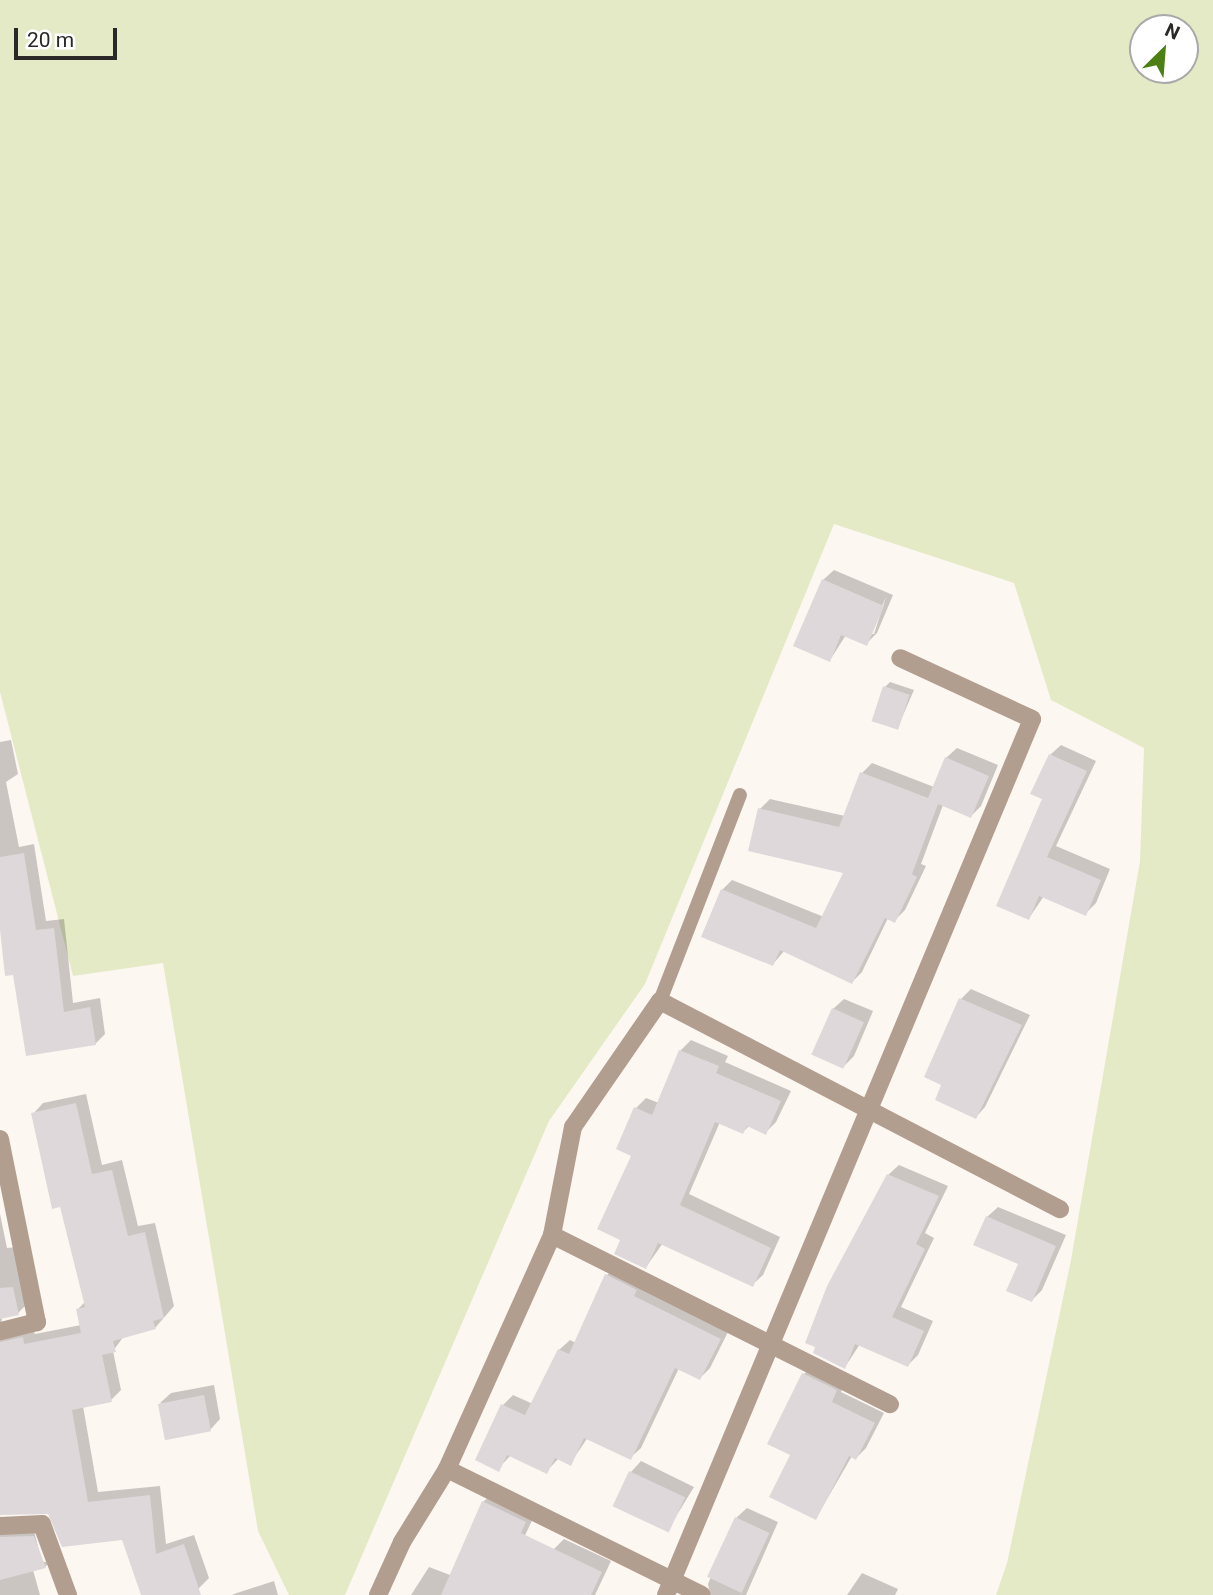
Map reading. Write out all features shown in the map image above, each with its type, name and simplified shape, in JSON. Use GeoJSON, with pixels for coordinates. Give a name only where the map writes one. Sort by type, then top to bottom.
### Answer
{"type":"FeatureCollection","features":[{"type":"Feature","properties":{"kind":"street"},"geometry":{"type":"LineString","coordinates":[[669,1587],[1032,719],[900,658]]}},
{"type":"Feature","properties":{"kind":"street"},"geometry":{"type":"LineString","coordinates":[[378,1595],[402,1542],[447,1469],[552,1236],[573,1126],[660,1001],[1060,1209]]}},
{"type":"Feature","properties":{"kind":"street"},"geometry":{"type":"LineString","coordinates":[[0,1139],[37,1322],[0,1331]]}},
{"type":"Feature","properties":{"kind":"street"},"geometry":{"type":"LineString","coordinates":[[552,1236],[890,1404]]}},
{"type":"Feature","properties":{"kind":"street"},"geometry":{"type":"LineString","coordinates":[[447,1469],[669,1587],[702,1595]]}},
{"type":"Feature","properties":{"kind":"street"},"geometry":{"type":"LineString","coordinates":[[0,1526],[42,1524],[68,1595]]}},
{"type":"Feature","properties":{"kind":"lane"},"geometry":{"type":"LineString","coordinates":[[660,1001],[740,795]]}},
{"type":"Feature","properties":{"kind":"green space"},"geometry":{"type":"Polygon","coordinates":[[[0,0],[1213,0],[1213,1595],[996,1595],[1007,1563],[1071,1260],[1140,861],[1144,748],[1051,700],[1014,583],[834,524],[645,984],[549,1121],[345,1595],[289,1595],[258,1531],[163,963],[73,976],[0,692],[0,0]]]}},
{"type":"Feature","properties":{"kind":"building"},"geometry":{"type":"Polygon","coordinates":[[[822,579],[884,606],[867,646],[841,635],[830,662],[793,646],[822,579]]]}},
{"type":"Feature","properties":{"kind":"building"},"geometry":{"type":"Polygon","coordinates":[[[883,686],[910,695],[898,730],[872,721],[883,686]]]}},
{"type":"Feature","properties":{"kind":"building"},"geometry":{"type":"Polygon","coordinates":[[[1049,754],[1087,771],[1047,857],[1101,880],[1086,916],[1039,896],[1029,920],[996,906],[1042,799],[1030,794],[1049,754]]]}},
{"type":"Feature","properties":{"kind":"building"},"geometry":{"type":"Polygon","coordinates":[[[945,757],[989,776],[971,818],[938,804],[912,874],[917,877],[895,923],[885,918],[852,984],[780,950],[773,966],[701,937],[721,889],[816,928],[843,873],[748,851],[758,808],[839,827],[860,772],[928,798],[945,757]]]}},
{"type":"Feature","properties":{"kind":"building"},"geometry":{"type":"Polygon","coordinates":[[[24,853],[36,930],[54,928],[64,1012],[90,1007],[96,1045],[26,1056],[13,975],[5,976],[0,930],[0,857],[24,853]]]}},
{"type":"Feature","properties":{"kind":"building"},"geometry":{"type":"Polygon","coordinates":[[[959,998],[1022,1025],[976,1119],[935,1100],[941,1085],[924,1077],[959,998]]]}},
{"type":"Feature","properties":{"kind":"building"},"geometry":{"type":"Polygon","coordinates":[[[832,1008],[864,1022],[843,1069],[811,1055],[832,1008]]]}},
{"type":"Feature","properties":{"kind":"building"},"geometry":{"type":"Polygon","coordinates":[[[679,1050],[719,1066],[716,1073],[781,1101],[766,1135],[747,1126],[743,1134],[715,1122],[680,1205],[771,1248],[753,1287],[658,1243],[646,1269],[614,1254],[620,1240],[597,1229],[631,1156],[616,1149],[634,1107],[652,1115],[679,1050]]]}},
{"type":"Feature","properties":{"kind":"building"},"geometry":{"type":"Polygon","coordinates":[[[76,1103],[92,1174],[112,1170],[128,1236],[145,1232],[164,1318],[153,1321],[156,1329],[113,1341],[116,1352],[102,1355],[112,1402],[72,1410],[88,1502],[150,1495],[156,1554],[184,1544],[201,1595],[141,1595],[122,1540],[62,1547],[48,1514],[0,1515],[0,1342],[23,1337],[24,1344],[81,1333],[76,1309],[85,1307],[60,1207],[52,1209],[31,1113],[76,1103]]]}},
{"type":"Feature","properties":{"kind":"building"},"geometry":{"type":"Polygon","coordinates":[[[887,1174],[939,1196],[916,1244],[925,1249],[892,1317],[924,1331],[908,1367],[855,1344],[845,1369],[813,1353],[815,1347],[805,1343],[827,1286],[887,1174]]]}},
{"type":"Feature","properties":{"kind":"building"},"geometry":{"type":"Polygon","coordinates":[[[986,1216],[1056,1246],[1032,1302],[1006,1291],[1018,1264],[973,1245],[986,1216]]]}},
{"type":"Feature","properties":{"kind":"building"},"geometry":{"type":"Polygon","coordinates":[[[605,1274],[637,1290],[634,1296],[721,1339],[700,1380],[675,1368],[631,1460],[584,1438],[571,1466],[555,1458],[547,1474],[507,1455],[499,1472],[475,1460],[501,1404],[525,1415],[558,1349],[569,1354],[605,1274]]]}},
{"type":"Feature","properties":{"kind":"building"},"geometry":{"type":"Polygon","coordinates":[[[13,1287],[19,1315],[0,1319],[0,1288],[13,1287]]]}},
{"type":"Feature","properties":{"kind":"building"},"geometry":{"type":"Polygon","coordinates":[[[802,1373],[837,1390],[832,1402],[875,1423],[856,1460],[849,1456],[816,1520],[769,1497],[790,1455],[767,1444],[802,1373]]]}},
{"type":"Feature","properties":{"kind":"building"},"geometry":{"type":"Polygon","coordinates":[[[204,1395],[211,1431],[165,1440],[158,1404],[204,1395]]]}},
{"type":"Feature","properties":{"kind":"building"},"geometry":{"type":"Polygon","coordinates":[[[629,1471],[685,1497],[669,1533],[613,1506],[629,1471]]]}},
{"type":"Feature","properties":{"kind":"building"},"geometry":{"type":"Polygon","coordinates":[[[482,1501],[526,1522],[521,1533],[602,1572],[591,1595],[441,1595],[482,1501]]]}},
{"type":"Feature","properties":{"kind":"building"},"geometry":{"type":"Polygon","coordinates":[[[735,1517],[769,1533],[742,1593],[707,1577],[735,1517]]]}},
{"type":"Feature","properties":{"kind":"building"},"geometry":{"type":"Polygon","coordinates":[[[34,1536],[46,1568],[0,1580],[0,1537],[34,1536]]]}}]}
